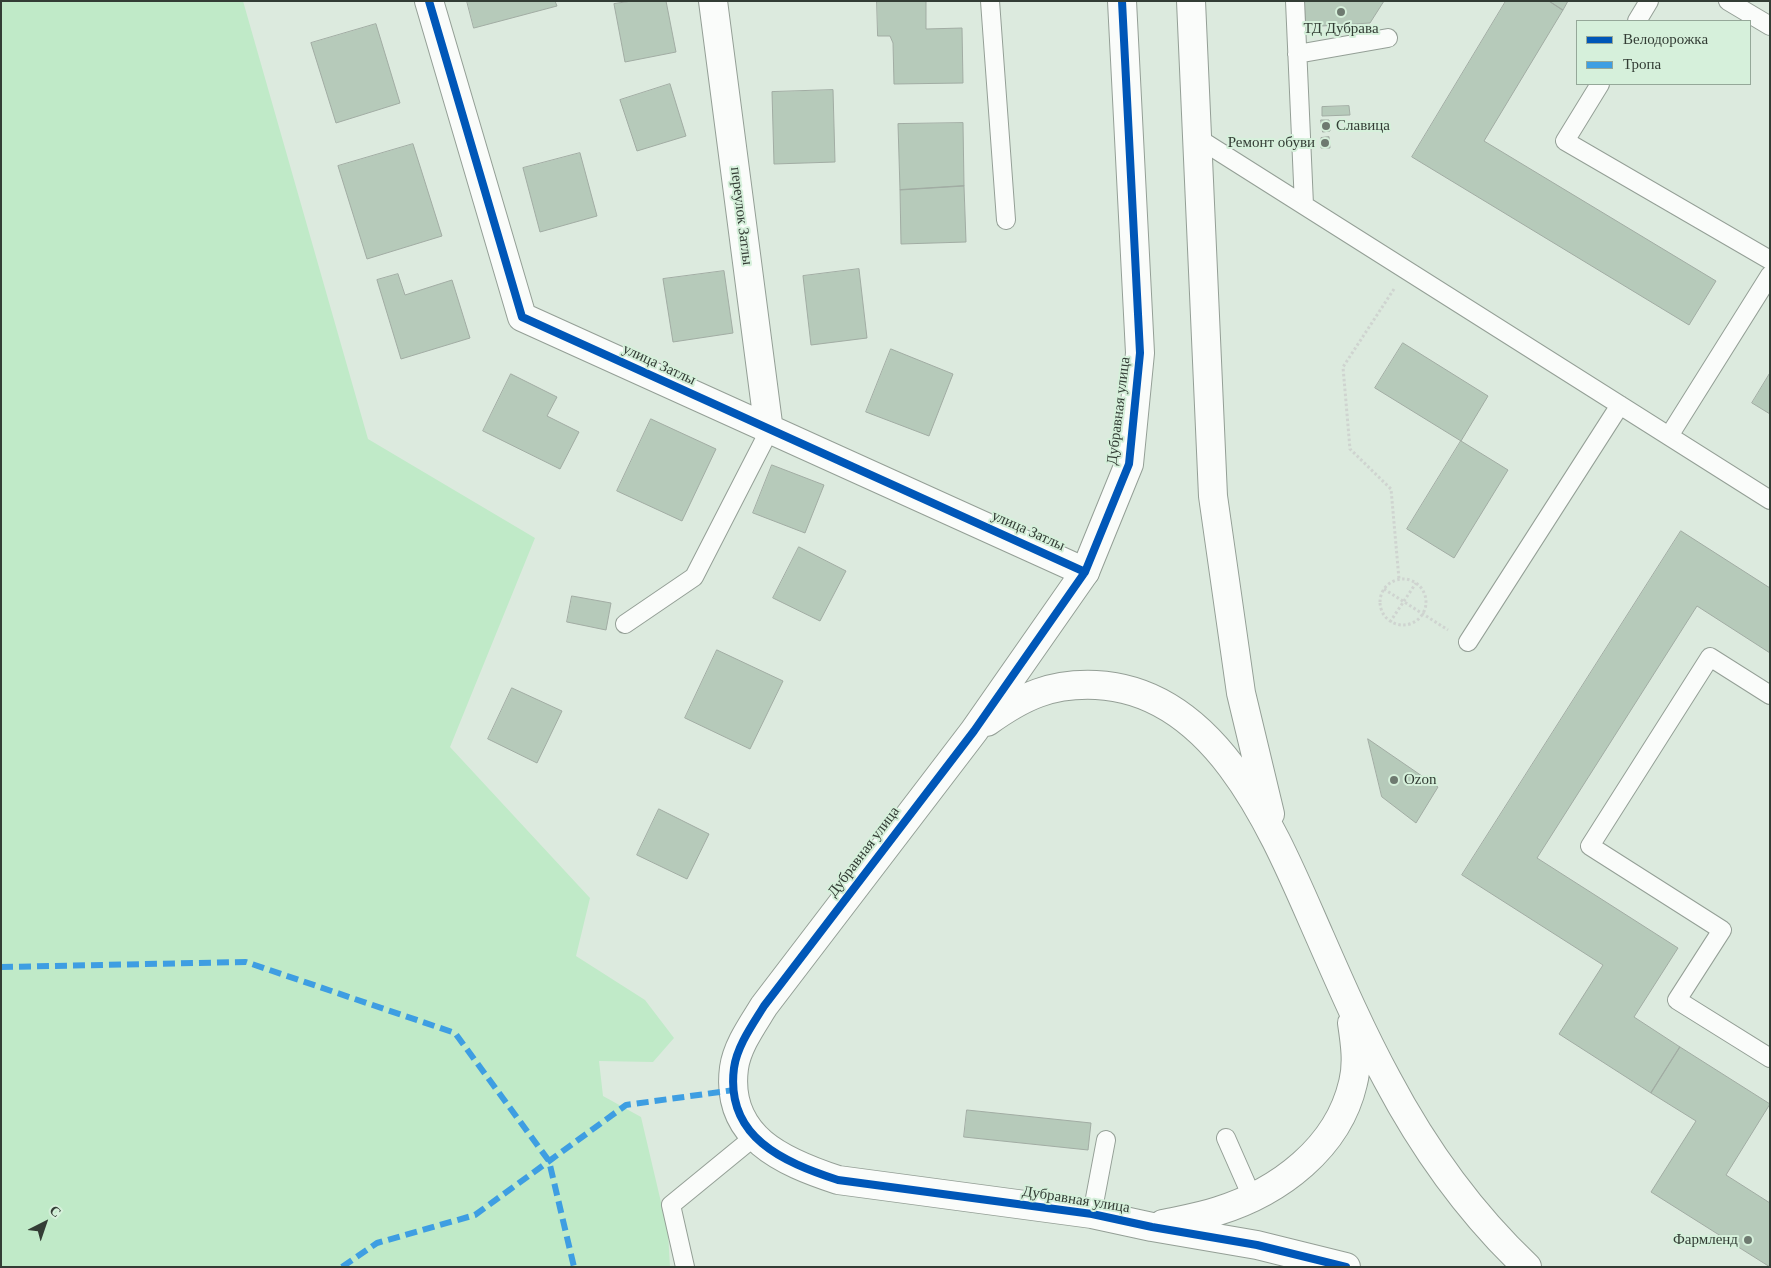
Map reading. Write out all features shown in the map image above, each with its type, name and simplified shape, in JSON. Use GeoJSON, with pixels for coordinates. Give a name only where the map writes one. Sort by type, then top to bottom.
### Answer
{"type":"FeatureCollection","features":[{"type":"Feature","properties":{"kind":"street","name":"улица Затлы"},"geometry":{"type":"LineString","coordinates":[[429,1],[522,317],[769,431],[1085,572]]}},
{"type":"Feature","properties":{"kind":"street","name":"переулок Затлы"},"geometry":{"type":"LineString","coordinates":[[714,1],[769,431]]}},
{"type":"Feature","properties":{"kind":"street","name":"Дубравная улица"},"geometry":{"type":"LineString","coordinates":[[1122,1],[1140,353],[1129,464],[1085,572],[974,731],[764,1006],[744,1040],[734,1066],[734,1090],[740,1115],[754,1137],[774,1154],[802,1168],[838,1180],[1092,1214],[1152,1227],[1256,1245],[1346,1267]]}},
{"type":"Feature","properties":{"kind":"street","name":"Дубравная улица"},"geometry":{"type":"LineString","coordinates":[[1191,1],[1213,496],[1241,693],[1274,832]]}},
{"type":"Feature","properties":{"kind":"street","name":"Дубравная улица"},"geometry":{"type":"LineString","coordinates":[[974,731],[1012,704],[1046,689],[1080,685],[1114,686],[1148,696],[1176,712],[1205,735],[1232,768],[1274,832],[1351,1008],[1387,1080],[1428,1148],[1469,1203],[1527,1267]]}},
{"type":"Feature","properties":{"kind":"street","name":"Дубравная улица"},"geometry":{"type":"LineString","coordinates":[[1152,1227],[1218,1211],[1252,1197],[1283,1180],[1309,1158],[1328,1137],[1343,1113],[1354,1082],[1356,1052],[1351,1008]]}},
{"type":"Feature","properties":{"kind":"lane"},"geometry":{"type":"LineString","coordinates":[[990,1],[1006,220]]}},
{"type":"Feature","properties":{"kind":"lane"},"geometry":{"type":"LineString","coordinates":[[1295,1],[1304,205]]}},
{"type":"Feature","properties":{"kind":"lane"},"geometry":{"type":"LineString","coordinates":[[1638,20],[1649,1]]}},
{"type":"Feature","properties":{"kind":"lane"},"geometry":{"type":"LineString","coordinates":[[1728,1],[1770,26]]}},
{"type":"Feature","properties":{"kind":"lane"},"geometry":{"type":"LineString","coordinates":[[1297,54],[1388,38]]}},
{"type":"Feature","properties":{"kind":"lane"},"geometry":{"type":"LineString","coordinates":[[1599,85],[1566,141],[1770,260]]}},
{"type":"Feature","properties":{"kind":"lane"},"geometry":{"type":"LineString","coordinates":[[1196,137],[1770,500]]}},
{"type":"Feature","properties":{"kind":"lane"},"geometry":{"type":"LineString","coordinates":[[1669,436],[1770,275]]}},
{"type":"Feature","properties":{"kind":"lane"},"geometry":{"type":"LineString","coordinates":[[1468,642],[1620,405]]}},
{"type":"Feature","properties":{"kind":"lane"},"geometry":{"type":"LineString","coordinates":[[624,624],[694,577],[769,431]]}},
{"type":"Feature","properties":{"kind":"lane"},"geometry":{"type":"LineString","coordinates":[[1770,695],[1710,657],[1590,846],[1722,930],[1677,1000],[1770,1058]]}},
{"type":"Feature","properties":{"kind":"lane"},"geometry":{"type":"LineString","coordinates":[[685,1267],[671,1205],[754,1137]]}},
{"type":"Feature","properties":{"kind":"lane"},"geometry":{"type":"LineString","coordinates":[[1226,1138],[1252,1197]]}},
{"type":"Feature","properties":{"kind":"lane"},"geometry":{"type":"LineString","coordinates":[[1092,1214],[1106,1140]]}},
{"type":"Feature","properties":{"kind":"path"},"geometry":{"type":"LineString","coordinates":[[1399,579],[1391,489],[1350,449],[1343,367],[1406,270]]}},
{"type":"Feature","properties":{"kind":"path"},"geometry":{"type":"LineString","coordinates":[[1399,579],[1416,583],[1423,589],[1426,598],[1426,607],[1422,615],[1416,622],[1408,625],[1398,625],[1390,622],[1380,606],[1384,589],[1399,579]]}},
{"type":"Feature","properties":{"kind":"path"},"geometry":{"type":"LineString","coordinates":[[1390,622],[1416,583]]}},
{"type":"Feature","properties":{"kind":"path"},"geometry":{"type":"LineString","coordinates":[[1384,589],[1422,615]]}},
{"type":"Feature","properties":{"kind":"green space"},"geometry":{"type":"Polygon","coordinates":[[[1,1],[243,1],[368,439],[535,538],[450,747],[590,898],[576,956],[645,1000],[674,1038],[653,1062],[599,1061],[603,1096],[641,1117],[668,1232],[670,1267],[1,1267],[1,1]]]}},
{"type":"Feature","properties":{"kind":"building"},"geometry":{"type":"Polygon","coordinates":[[[467,1],[555,1],[557,6],[474,28],[467,1]]]}},
{"type":"Feature","properties":{"kind":"building"},"geometry":{"type":"Polygon","coordinates":[[[632,1],[666,1],[676,52],[625,62],[614,4],[632,1]]]}},
{"type":"Feature","properties":{"kind":"building"},"geometry":{"type":"Polygon","coordinates":[[[877,1],[926,1],[926,29],[962,28],[963,83],[894,84],[893,43],[890,36],[878,36],[877,1]]]}},
{"type":"Feature","properties":{"kind":"building","name":"ТД Дубрава"},"geometry":{"type":"Polygon","coordinates":[[[1305,1],[1384,1],[1370,23],[1306,27],[1305,1]]]}},
{"type":"Feature","properties":{"kind":"building"},"geometry":{"type":"Polygon","coordinates":[[[1506,1],[1549,1],[1563,10],[1484,141],[1716,281],[1689,325],[1412,157],[1506,1]]]}},
{"type":"Feature","properties":{"kind":"building"},"geometry":{"type":"Polygon","coordinates":[[[1549,1],[1568,1],[1563,10],[1549,1]]]}},
{"type":"Feature","properties":{"kind":"building"},"geometry":{"type":"Polygon","coordinates":[[[376,24],[400,103],[336,123],[311,43],[376,24]]]}},
{"type":"Feature","properties":{"kind":"building"},"geometry":{"type":"Polygon","coordinates":[[[670,84],[686,136],[637,151],[620,100],[670,84]]]}},
{"type":"Feature","properties":{"kind":"building"},"geometry":{"type":"Polygon","coordinates":[[[833,90],[835,162],[774,164],[772,92],[833,90]]]}},
{"type":"Feature","properties":{"kind":"building"},"geometry":{"type":"Polygon","coordinates":[[[1349,106],[1350,115],[1322,116],[1322,107],[1349,106]]]}},
{"type":"Feature","properties":{"kind":"building","name":"Славица"},"geometry":{"type":"Polygon","coordinates":[[[1321,120],[1329,120],[1330,131],[1323,132],[1321,120]]]}},
{"type":"Feature","properties":{"kind":"building"},"geometry":{"type":"Polygon","coordinates":[[[963,123],[964,186],[900,190],[898,124],[963,123]]]}},
{"type":"Feature","properties":{"kind":"building","name":"Ремонт обуви"},"geometry":{"type":"Polygon","coordinates":[[[1329,137],[1330,148],[1321,148],[1321,138],[1329,137]]]}},
{"type":"Feature","properties":{"kind":"building"},"geometry":{"type":"Polygon","coordinates":[[[413,144],[442,236],[367,259],[338,166],[413,144]]]}},
{"type":"Feature","properties":{"kind":"building"},"geometry":{"type":"Polygon","coordinates":[[[580,153],[597,216],[540,232],[523,168],[580,153]]]}},
{"type":"Feature","properties":{"kind":"building"},"geometry":{"type":"Polygon","coordinates":[[[964,186],[966,242],[901,244],[900,190],[964,186]]]}},
{"type":"Feature","properties":{"kind":"building"},"geometry":{"type":"Polygon","coordinates":[[[859,269],[867,338],[811,345],[803,276],[859,269]]]}},
{"type":"Feature","properties":{"kind":"building"},"geometry":{"type":"Polygon","coordinates":[[[724,271],[733,333],[673,342],[663,279],[724,271]]]}},
{"type":"Feature","properties":{"kind":"building"},"geometry":{"type":"Polygon","coordinates":[[[398,274],[405,295],[452,280],[470,338],[401,359],[377,280],[398,274]]]}},
{"type":"Feature","properties":{"kind":"building"},"geometry":{"type":"Polygon","coordinates":[[[1403,343],[1488,396],[1461,441],[1375,388],[1403,343]]]}},
{"type":"Feature","properties":{"kind":"building"},"geometry":{"type":"Polygon","coordinates":[[[891,349],[953,374],[929,436],[866,412],[891,349]]]}},
{"type":"Feature","properties":{"kind":"building"},"geometry":{"type":"Polygon","coordinates":[[[1770,373],[1770,414],[1752,403],[1770,373]]]}},
{"type":"Feature","properties":{"kind":"building"},"geometry":{"type":"Polygon","coordinates":[[[511,374],[557,397],[547,416],[579,432],[560,469],[483,431],[511,374]]]}},
{"type":"Feature","properties":{"kind":"building"},"geometry":{"type":"Polygon","coordinates":[[[651,419],[716,449],[682,521],[617,491],[651,419]]]}},
{"type":"Feature","properties":{"kind":"building"},"geometry":{"type":"Polygon","coordinates":[[[1461,441],[1508,470],[1454,558],[1407,529],[1461,441]]]}},
{"type":"Feature","properties":{"kind":"building"},"geometry":{"type":"Polygon","coordinates":[[[772,465],[824,485],[805,533],[753,513],[772,465]]]}},
{"type":"Feature","properties":{"kind":"building"},"geometry":{"type":"Polygon","coordinates":[[[1681,531],[1770,588],[1770,653],[1697,606],[1537,858],[1678,948],[1634,1017],[1680,1047],[1651,1093],[1559,1034],[1603,965],[1462,875],[1681,531]]]}},
{"type":"Feature","properties":{"kind":"building"},"geometry":{"type":"Polygon","coordinates":[[[799,547],[846,571],[820,621],[773,598],[799,547]]]}},
{"type":"Feature","properties":{"kind":"building"},"geometry":{"type":"Polygon","coordinates":[[[572,596],[611,603],[606,630],[567,622],[572,596]]]}},
{"type":"Feature","properties":{"kind":"building"},"geometry":{"type":"Polygon","coordinates":[[[717,650],[783,681],[750,749],[685,718],[717,650]]]}},
{"type":"Feature","properties":{"kind":"building"},"geometry":{"type":"Polygon","coordinates":[[[512,688],[562,711],[537,763],[488,739],[512,688]]]}},
{"type":"Feature","properties":{"kind":"building"},"geometry":{"type":"Polygon","coordinates":[[[1368,739],[1438,787],[1416,823],[1382,797],[1368,739]]]}},
{"type":"Feature","properties":{"kind":"building"},"geometry":{"type":"Polygon","coordinates":[[[659,809],[709,834],[687,879],[637,855],[659,809]]]}},
{"type":"Feature","properties":{"kind":"building"},"geometry":{"type":"Polygon","coordinates":[[[1680,1047],[1770,1104],[1726,1175],[1770,1203],[1770,1267],[1651,1192],[1696,1121],[1651,1093],[1680,1047]]]}},
{"type":"Feature","properties":{"kind":"building"},"geometry":{"type":"Polygon","coordinates":[[[967,1110],[1091,1123],[1088,1150],[964,1137],[967,1110]]]}},
{"type":"Feature","properties":{"kind":"marked path"},"geometry":{"type":"LineString","coordinates":[[1,967],[246,962],[455,1033],[549,1161],[574,1267]]}},
{"type":"Feature","properties":{"kind":"marked path"},"geometry":{"type":"LineString","coordinates":[[342,1267],[377,1243],[475,1215],[626,1105],[734,1090]]}},
{"type":"Feature","properties":{"kind":"cycle path"},"geometry":{"type":"LineString","coordinates":[[429,1],[522,317],[1085,572]]}},
{"type":"Feature","properties":{"kind":"cycle path"},"geometry":{"type":"LineString","coordinates":[[1122,1],[1140,353],[1129,464],[1085,572],[974,731],[764,1006],[738,1052],[734,1068],[734,1092],[739,1112],[748,1129],[762,1143],[797,1165],[838,1180],[1092,1214],[1152,1227],[1257,1245],[1346,1267]]}},
{"type":"Feature","properties":{"kind":"place","name":"ТД Дубрава"},"geometry":{"type":"Point","coordinates":[1341,12]}},
{"type":"Feature","properties":{"kind":"place","name":"Славица"},"geometry":{"type":"Point","coordinates":[1326,126]}},
{"type":"Feature","properties":{"kind":"place","name":"Ремонт обуви"},"geometry":{"type":"Point","coordinates":[1325,143]}},
{"type":"Feature","properties":{"kind":"place","name":"Ozon"},"geometry":{"type":"Point","coordinates":[1394,780]}},
{"type":"Feature","properties":{"kind":"place","name":"Фармленд"},"geometry":{"type":"Point","coordinates":[1748,1240]}}]}
